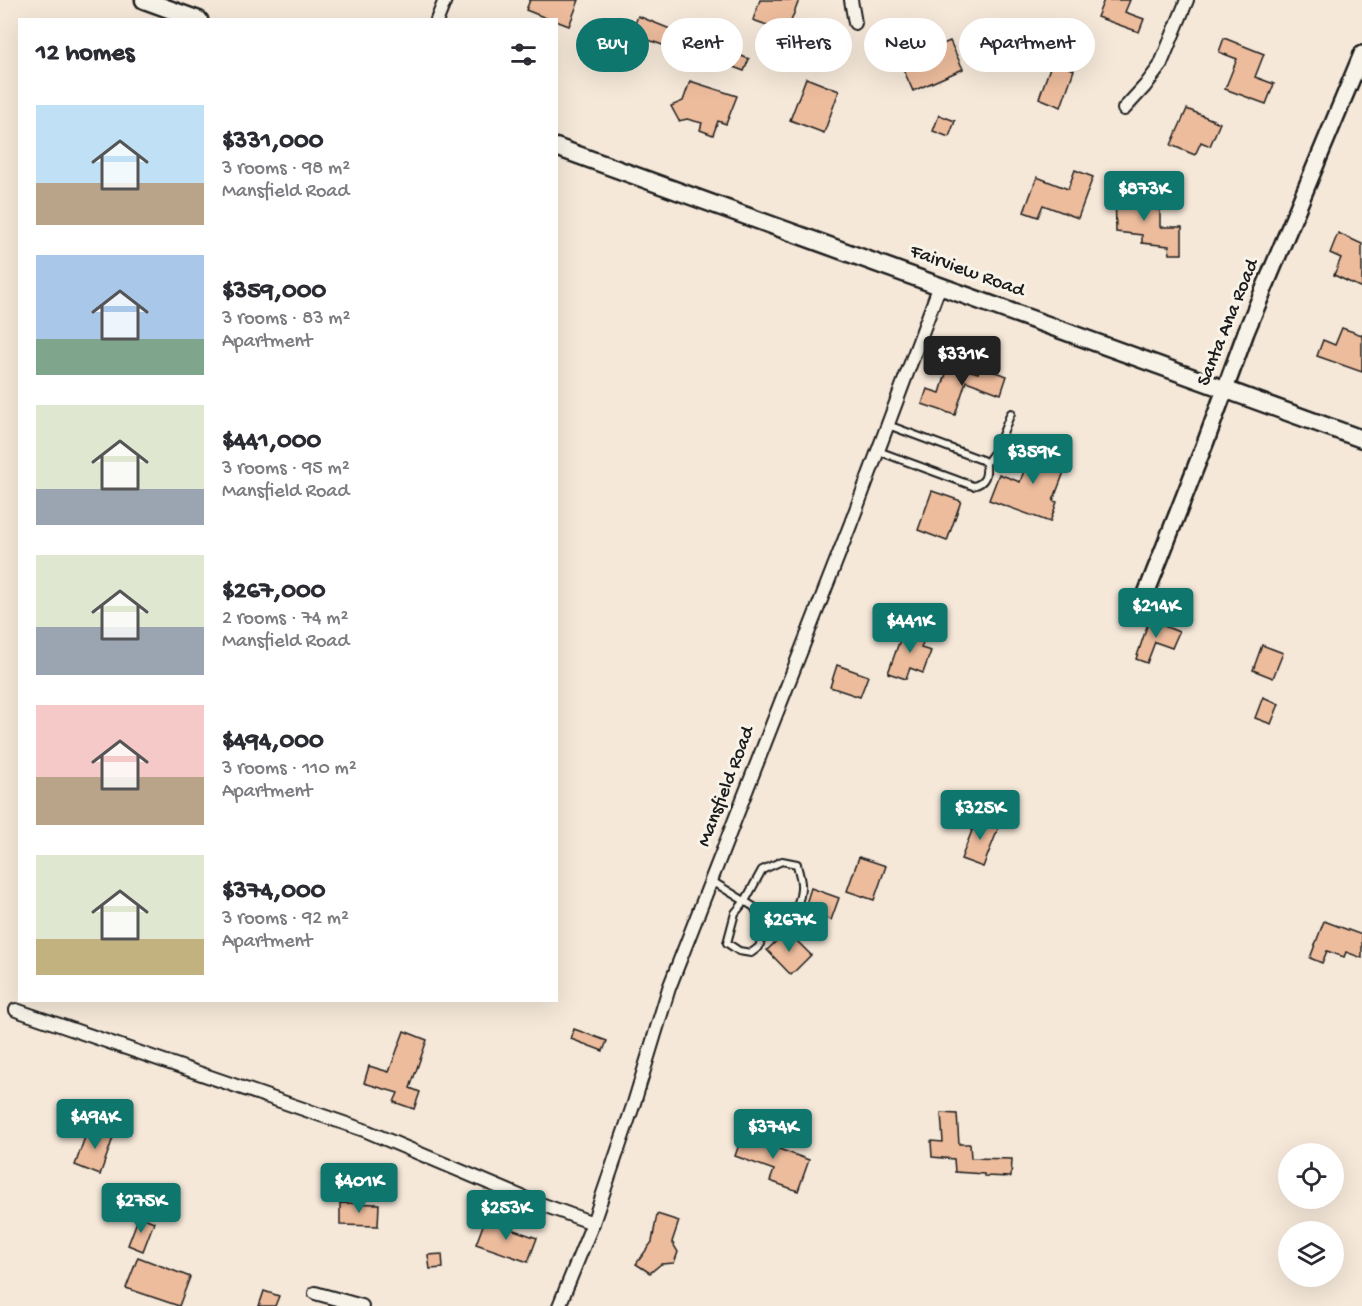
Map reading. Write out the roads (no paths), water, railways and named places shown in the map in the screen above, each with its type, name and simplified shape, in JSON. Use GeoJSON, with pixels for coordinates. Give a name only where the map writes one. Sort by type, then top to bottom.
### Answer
{"type":"FeatureCollection","features":[{"type":"Feature","properties":{"kind":"main road"},"geometry":{"type":"LineString","coordinates":[[144,0],[194,18]]}},
{"type":"Feature","properties":{"kind":"main road","name":"Fairview Road"},"geometry":{"type":"LineString","coordinates":[[558,148],[1362,439]]}},
{"type":"Feature","properties":{"kind":"street"},"geometry":{"type":"LineString","coordinates":[[439,18],[446,0]]}},
{"type":"Feature","properties":{"kind":"street"},"geometry":{"type":"LineString","coordinates":[[851,0],[855,23]]}},
{"type":"Feature","properties":{"kind":"street"},"geometry":{"type":"LineString","coordinates":[[1124,109],[1160,66],[1187,0]]}},
{"type":"Feature","properties":{"kind":"street","name":"Santa Ana Road"},"geometry":{"type":"LineString","coordinates":[[1140,609],[1246,332],[1362,54]]}},
{"type":"Feature","properties":{"kind":"street","name":"Mansfield Road"},"geometry":{"type":"LineString","coordinates":[[560,1306],[593,1223],[634,1103],[669,988],[878,452],[940,285]]}},
{"type":"Feature","properties":{"kind":"street"},"geometry":{"type":"LineString","coordinates":[[16,1010],[364,1130],[526,1199],[593,1223]]}},
{"type":"Feature","properties":{"kind":"street"},"geometry":{"type":"LineString","coordinates":[[315,1293],[362,1306]]}},
{"type":"Feature","properties":{"kind":"lane"},"geometry":{"type":"LineString","coordinates":[[878,452],[973,486],[980,484],[985,480],[986,463],[996,450],[1011,413]]}},
{"type":"Feature","properties":{"kind":"lane"},"geometry":{"type":"LineString","coordinates":[[888,425],[986,463]]}},
{"type":"Feature","properties":{"kind":"lane"},"geometry":{"type":"LineString","coordinates":[[711,880],[745,901],[754,907],[765,928],[759,947],[751,953],[739,951],[727,942],[735,913],[745,901],[762,870],[782,861],[796,864],[801,888],[795,907],[785,921],[765,928]]}}]}
